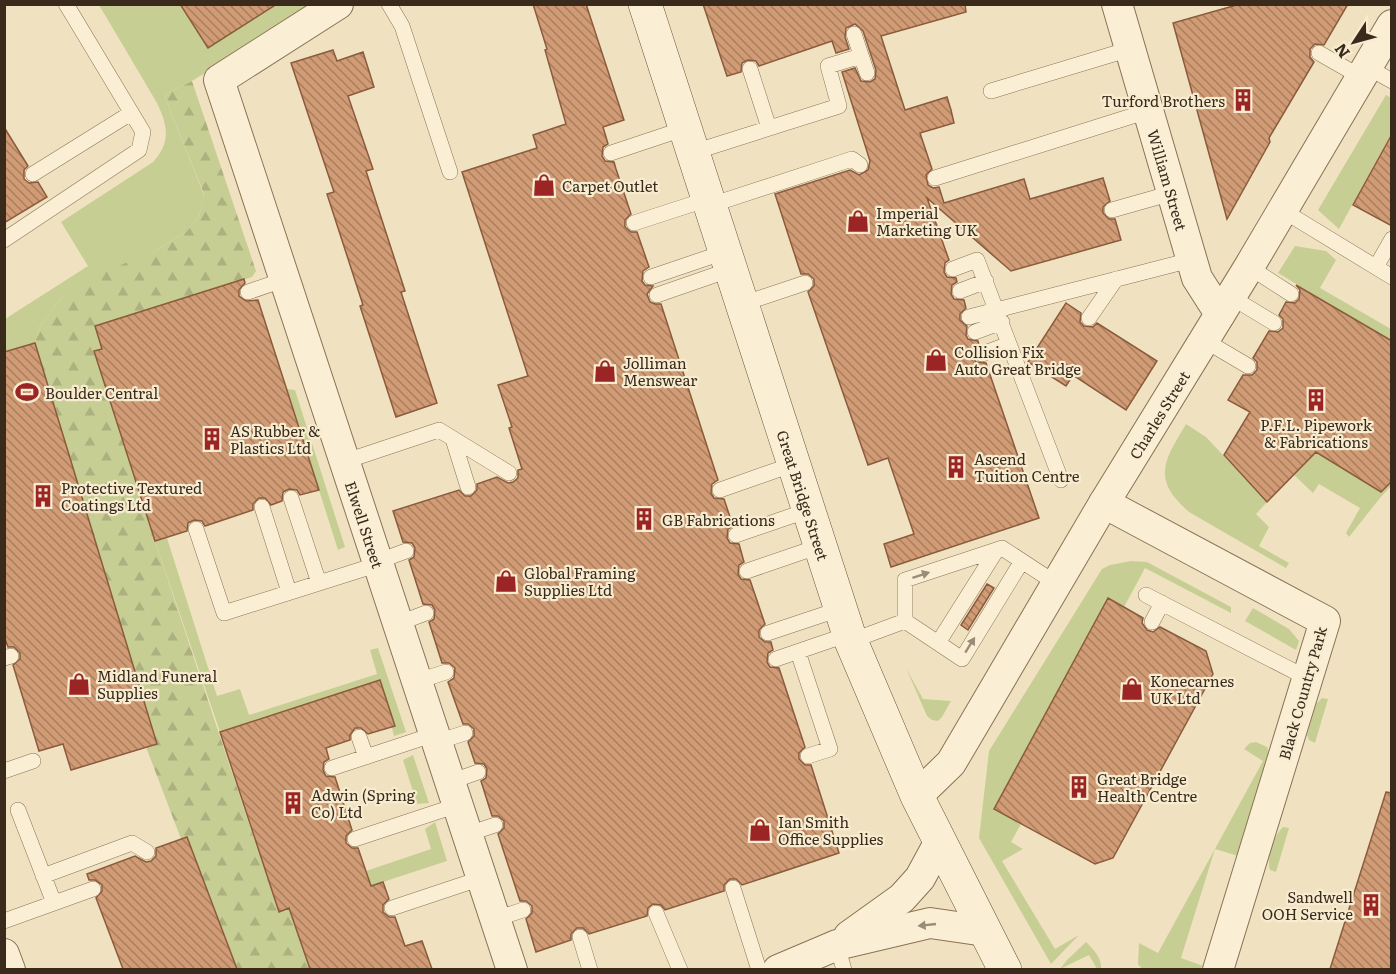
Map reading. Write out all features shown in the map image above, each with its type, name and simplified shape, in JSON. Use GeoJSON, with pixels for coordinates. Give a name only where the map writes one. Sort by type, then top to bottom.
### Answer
{"type":"FeatureCollection","features":[{"type":"Feature","properties":{"kind":"street","name":"Elwell Street"},"geometry":{"type":"LineString","coordinates":[[338,4],[219,80],[346,461],[388,558],[432,676],[436,738],[482,830],[482,878],[509,914],[512,969]]}},
{"type":"Feature","properties":{"kind":"street","name":"Great Bridge Street"},"geometry":{"type":"LineString","coordinates":[[645,4],[846,628],[917,796],[1005,969]]}},
{"type":"Feature","properties":{"kind":"street","name":"William Street"},"geometry":{"type":"LineString","coordinates":[[1117,4],[1197,278],[1225,305]]}},
{"type":"Feature","properties":{"kind":"street","name":"Charles Street"},"geometry":{"type":"LineString","coordinates":[[917,796],[951,763],[1104,503],[1282,210],[1373,75],[1391,29]]}},
{"type":"Feature","properties":{"kind":"street","name":"Black Country Park"},"geometry":{"type":"LineString","coordinates":[[1104,503],[1325,621],[1218,969]]}},
{"type":"Feature","properties":{"kind":"street"},"geometry":{"type":"LineString","coordinates":[[841,957],[920,878],[939,843]]}},
{"type":"Feature","properties":{"kind":"street"},"geometry":{"type":"LineString","coordinates":[[778,969],[841,957],[930,923],[985,931]]}},
{"type":"Feature","properties":{"kind":"street"},"geometry":{"type":"LineString","coordinates":[[4,954],[10,969]]}},
{"type":"Feature","properties":{"kind":"lane"},"geometry":{"type":"LineString","coordinates":[[4,240],[139,150],[143,132],[66,4]]}},
{"type":"Feature","properties":{"kind":"lane"},"geometry":{"type":"LineString","coordinates":[[389,4],[402,26],[450,172]]}},
{"type":"Feature","properties":{"kind":"lane"},"geometry":{"type":"LineString","coordinates":[[854,34],[867,73]]}},
{"type":"Feature","properties":{"kind":"lane"},"geometry":{"type":"LineString","coordinates":[[992,91],[1130,49]]}},
{"type":"Feature","properties":{"kind":"lane"},"geometry":{"type":"LineString","coordinates":[[1319,53],[1373,75]]}},
{"type":"Feature","properties":{"kind":"lane"},"geometry":{"type":"LineString","coordinates":[[611,153],[769,128],[839,106],[828,66],[861,56]]}},
{"type":"Feature","properties":{"kind":"lane"},"geometry":{"type":"LineString","coordinates":[[750,69],[769,128]]}},
{"type":"Feature","properties":{"kind":"lane"},"geometry":{"type":"LineString","coordinates":[[935,178],[1148,111]]}},
{"type":"Feature","properties":{"kind":"lane"},"geometry":{"type":"LineString","coordinates":[[33,174],[131,113]]}},
{"type":"Feature","properties":{"kind":"lane"},"geometry":{"type":"LineString","coordinates":[[634,223],[852,159],[860,165]]}},
{"type":"Feature","properties":{"kind":"lane"},"geometry":{"type":"LineString","coordinates":[[1112,210],[1172,193]]}},
{"type":"Feature","properties":{"kind":"lane"},"geometry":{"type":"LineString","coordinates":[[1282,210],[1392,277]]}},
{"type":"Feature","properties":{"kind":"lane"},"geometry":{"type":"LineString","coordinates":[[1376,267],[1392,239]]}},
{"type":"Feature","properties":{"kind":"lane"},"geometry":{"type":"LineString","coordinates":[[651,277],[728,260]]}},
{"type":"Feature","properties":{"kind":"lane"},"geometry":{"type":"LineString","coordinates":[[657,295],[728,260]]}},
{"type":"Feature","properties":{"kind":"lane"},"geometry":{"type":"LineString","coordinates":[[952,269],[977,260],[1061,480]]}},
{"type":"Feature","properties":{"kind":"lane"},"geometry":{"type":"LineString","coordinates":[[969,317],[999,316],[1116,279],[1191,260]]}},
{"type":"Feature","properties":{"kind":"lane"},"geometry":{"type":"LineString","coordinates":[[1249,267],[1291,294]]}},
{"type":"Feature","properties":{"kind":"lane"},"geometry":{"type":"LineString","coordinates":[[248,292],[286,279]]}},
{"type":"Feature","properties":{"kind":"lane"},"geometry":{"type":"LineString","coordinates":[[1089,318],[1116,279]]}},
{"type":"Feature","properties":{"kind":"lane"},"geometry":{"type":"LineString","coordinates":[[960,291],[986,281]]}},
{"type":"Feature","properties":{"kind":"lane"},"geometry":{"type":"LineString","coordinates":[[742,304],[805,283]]}},
{"type":"Feature","properties":{"kind":"lane"},"geometry":{"type":"LineString","coordinates":[[1225,305],[1274,323]]}},
{"type":"Feature","properties":{"kind":"lane"},"geometry":{"type":"LineString","coordinates":[[975,332],[999,316]]}},
{"type":"Feature","properties":{"kind":"lane"},"geometry":{"type":"LineString","coordinates":[[1204,340],[1248,366]]}},
{"type":"Feature","properties":{"kind":"lane"},"geometry":{"type":"LineString","coordinates":[[982,354],[1009,344]]}},
{"type":"Feature","properties":{"kind":"lane"},"geometry":{"type":"LineString","coordinates":[[346,461],[439,430],[509,473]]}},
{"type":"Feature","properties":{"kind":"lane"},"geometry":{"type":"LineString","coordinates":[[453,439],[468,487]]}},
{"type":"Feature","properties":{"kind":"lane"},"geometry":{"type":"LineString","coordinates":[[720,489],[794,464]]}},
{"type":"Feature","properties":{"kind":"lane"},"geometry":{"type":"LineString","coordinates":[[291,498],[319,583]]}},
{"type":"Feature","properties":{"kind":"lane"},"geometry":{"type":"LineString","coordinates":[[262,507],[289,592]]}},
{"type":"Feature","properties":{"kind":"lane"},"geometry":{"type":"LineString","coordinates":[[736,535],[808,510]]}},
{"type":"Feature","properties":{"kind":"lane"},"geometry":{"type":"LineString","coordinates":[[196,529],[224,613],[388,558]]}},
{"type":"Feature","properties":{"kind":"lane"},"geometry":{"type":"LineString","coordinates":[[747,570],[820,546]]}},
{"type":"Feature","properties":{"kind":"lane"},"geometry":{"type":"LineString","coordinates":[[905,621],[905,580],[1002,549],[1057,584]]}},
{"type":"Feature","properties":{"kind":"lane"},"geometry":{"type":"LineString","coordinates":[[938,643],[996,551]]}},
{"type":"Feature","properties":{"kind":"lane"},"geometry":{"type":"LineString","coordinates":[[768,633],[846,628],[905,621],[962,659],[1022,561]]}},
{"type":"Feature","properties":{"kind":"lane"},"geometry":{"type":"LineString","coordinates":[[1146,595],[1307,678]]}},
{"type":"Feature","properties":{"kind":"lane"},"geometry":{"type":"LineString","coordinates":[[1152,622],[1162,603]]}},
{"type":"Feature","properties":{"kind":"lane"},"geometry":{"type":"LineString","coordinates":[[776,659],[798,652],[846,628]]}},
{"type":"Feature","properties":{"kind":"lane"},"geometry":{"type":"LineString","coordinates":[[798,652],[831,749],[808,756]]}},
{"type":"Feature","properties":{"kind":"lane"},"geometry":{"type":"LineString","coordinates":[[332,768],[436,738],[465,733]]}},
{"type":"Feature","properties":{"kind":"lane"},"geometry":{"type":"LineString","coordinates":[[359,737],[366,757]]}},
{"type":"Feature","properties":{"kind":"lane"},"geometry":{"type":"LineString","coordinates":[[4,771],[33,761]]}},
{"type":"Feature","properties":{"kind":"lane"},"geometry":{"type":"LineString","coordinates":[[355,838],[462,786]]}},
{"type":"Feature","properties":{"kind":"lane"},"geometry":{"type":"LineString","coordinates":[[18,810],[54,903]]}},
{"type":"Feature","properties":{"kind":"lane"},"geometry":{"type":"LineString","coordinates":[[43,876],[132,843],[147,852]]}},
{"type":"Feature","properties":{"kind":"lane"},"geometry":{"type":"LineString","coordinates":[[392,908],[482,878]]}},
{"type":"Feature","properties":{"kind":"lane"},"geometry":{"type":"LineString","coordinates":[[733,888],[759,969]]}},
{"type":"Feature","properties":{"kind":"lane"},"geometry":{"type":"LineString","coordinates":[[4,921],[93,889]]}},
{"type":"Feature","properties":{"kind":"lane"},"geometry":{"type":"LineString","coordinates":[[656,913],[680,969]]}},
{"type":"Feature","properties":{"kind":"lane"},"geometry":{"type":"LineString","coordinates":[[580,937],[590,969]]}},
{"type":"Feature","properties":{"kind":"green space"},"geometry":{"type":"Polygon","coordinates":[[[99,5],[180,5],[208,48],[277,5],[313,5],[192,81],[164,95],[204,195],[199,217],[187,231],[155,251],[65,293],[40,326],[35,343],[5,352],[5,319],[88,266],[61,222],[153,162],[165,141],[164,119],[157,103],[99,5]]]}},
{"type":"Feature","properties":{"kind":"green space"},"geometry":{"type":"Polygon","coordinates":[[[192,81],[256,271],[252,277],[96,326],[102,349],[95,352],[278,911],[290,908],[310,969],[237,969],[187,837],[181,839],[146,747],[156,743],[35,343],[40,326],[65,293],[84,280],[155,251],[187,231],[199,217],[204,194],[164,95],[192,81]]]}},
{"type":"Feature","properties":{"kind":"green space"},"geometry":{"type":"Polygon","coordinates":[[[1386,95],[1391,98],[1391,134],[1339,229],[1318,210],[1386,95]]]}},
{"type":"Feature","properties":{"kind":"green space"},"geometry":{"type":"Polygon","coordinates":[[[1295,246],[1326,251],[1336,260],[1320,288],[1391,329],[1391,341],[1278,273],[1295,246]]]}},
{"type":"Feature","properties":{"kind":"green space"},"geometry":{"type":"Polygon","coordinates":[[[287,389],[295,390],[345,547],[338,550],[287,389]]]}},
{"type":"Feature","properties":{"kind":"green space"},"geometry":{"type":"Polygon","coordinates":[[[1186,424],[1206,437],[1267,502],[1256,514],[1269,527],[1259,546],[1289,563],[1286,568],[1189,512],[1169,490],[1165,469],[1167,459],[1186,424]]]}},
{"type":"Feature","properties":{"kind":"green space"},"geometry":{"type":"Polygon","coordinates":[[[1316,452],[1380,492],[1391,481],[1391,486],[1349,537],[1346,533],[1360,508],[1319,484],[1313,493],[1294,475],[1316,452]]]}},
{"type":"Feature","properties":{"kind":"green space"},"geometry":{"type":"Polygon","coordinates":[[[167,538],[217,696],[240,689],[249,715],[377,674],[370,650],[378,648],[406,732],[394,736],[380,680],[220,732],[155,541],[167,538]]]}},
{"type":"Feature","properties":{"kind":"green space"},"geometry":{"type":"Polygon","coordinates":[[[1131,561],[1147,562],[1231,607],[1231,613],[1145,568],[1124,607],[1108,599],[995,809],[1021,824],[1011,842],[1023,849],[1002,861],[1055,949],[1079,935],[1051,964],[979,838],[989,751],[1102,569],[1131,561]]]}},
{"type":"Feature","properties":{"kind":"green space"},"geometry":{"type":"Polygon","coordinates":[[[1253,608],[1289,629],[1299,641],[1296,650],[1245,621],[1253,608]]]}},
{"type":"Feature","properties":{"kind":"green space"},"geometry":{"type":"Polygon","coordinates":[[[906,668],[923,699],[951,701],[938,721],[927,716],[906,668]]]}},
{"type":"Feature","properties":{"kind":"green space"},"geometry":{"type":"Polygon","coordinates":[[[1322,698],[1328,699],[1315,743],[1309,740],[1307,735],[1316,704],[1322,698]]]}},
{"type":"Feature","properties":{"kind":"green space"},"geometry":{"type":"Polygon","coordinates":[[[1256,742],[1267,747],[1269,754],[1238,856],[1215,849],[1181,958],[1203,966],[1199,969],[1143,970],[1138,964],[1139,943],[1158,953],[1263,761],[1244,749],[1250,743],[1256,742]]]}},
{"type":"Feature","properties":{"kind":"green space"},"geometry":{"type":"Polygon","coordinates":[[[413,755],[429,803],[417,804],[403,760],[413,755]]]}},
{"type":"Feature","properties":{"kind":"green space"},"geometry":{"type":"Polygon","coordinates":[[[435,822],[447,861],[291,912],[369,882],[366,871],[431,849],[425,829],[435,822]]]}},
{"type":"Feature","properties":{"kind":"green space"},"geometry":{"type":"Polygon","coordinates":[[[1283,827],[1289,828],[1276,872],[1270,870],[1270,853],[1283,827]]]}},
{"type":"Feature","properties":{"kind":"green space"},"geometry":{"type":"Polygon","coordinates":[[[1086,942],[1099,958],[1101,969],[1097,969],[1089,955],[1060,969],[1067,960],[1086,942]]]}},
{"type":"Feature","properties":{"kind":"building"},"geometry":{"type":"Polygon","coordinates":[[[180,4],[277,4],[208,48],[180,4]]]}},
{"type":"Feature","properties":{"kind":"building"},"geometry":{"type":"Polygon","coordinates":[[[533,4],[586,4],[624,120],[603,127],[608,144],[603,147],[602,156],[605,161],[614,162],[631,214],[625,220],[625,227],[631,232],[637,232],[649,267],[643,271],[642,281],[645,285],[653,286],[647,294],[650,302],[661,304],[718,480],[712,484],[711,493],[714,498],[724,499],[733,526],[728,529],[727,538],[730,543],[739,544],[744,562],[739,565],[738,574],[741,579],[750,580],[765,624],[759,630],[759,637],[765,642],[771,642],[773,650],[768,653],[767,662],[770,667],[779,668],[805,747],[799,753],[799,759],[805,765],[811,765],[839,853],[742,885],[736,879],[730,879],[724,885],[724,891],[665,910],[661,905],[653,904],[648,908],[647,916],[589,934],[583,928],[577,928],[571,934],[571,940],[536,952],[526,919],[532,913],[532,906],[526,901],[520,901],[498,834],[504,828],[504,821],[498,816],[492,816],[481,781],[486,778],[487,769],[484,764],[475,763],[468,742],[474,736],[474,729],[468,724],[463,724],[448,682],[454,678],[455,668],[449,663],[442,663],[429,622],[434,619],[435,610],[432,605],[423,604],[409,560],[414,557],[415,548],[412,543],[403,542],[393,511],[459,490],[465,496],[471,496],[477,490],[477,484],[497,477],[508,483],[513,482],[518,478],[518,470],[522,469],[509,428],[512,427],[498,385],[528,376],[462,172],[537,148],[533,135],[566,124],[533,4]]]}},
{"type":"Feature","properties":{"kind":"building"},"geometry":{"type":"Polygon","coordinates":[[[703,4],[965,4],[966,12],[881,36],[905,110],[947,97],[954,123],[920,133],[932,169],[926,175],[928,185],[933,188],[939,187],[944,203],[1024,179],[1030,199],[1103,178],[1110,201],[1103,207],[1103,213],[1109,219],[1115,219],[1121,240],[1011,271],[927,198],[949,260],[945,263],[944,272],[947,277],[956,278],[957,282],[952,285],[951,294],[954,299],[964,300],[966,308],[960,314],[960,320],[967,326],[968,339],[978,341],[979,345],[974,348],[973,357],[976,362],[986,363],[1039,518],[891,567],[884,544],[914,534],[888,458],[868,465],[808,292],[814,286],[814,279],[808,274],[801,274],[775,194],[850,170],[859,175],[868,170],[870,161],[842,72],[855,68],[861,81],[870,82],[875,79],[876,70],[863,31],[855,24],[846,28],[845,37],[849,49],[836,53],[832,41],[759,66],[756,61],[748,60],[742,63],[741,72],[727,76],[703,4]]]}},
{"type":"Feature","properties":{"kind":"building","name":"Turford Brothers"},"geometry":{"type":"Polygon","coordinates":[[[1240,4],[1348,4],[1324,45],[1315,44],[1310,49],[1310,57],[1314,62],[1269,138],[1270,142],[1227,219],[1173,23],[1240,4]]]}},
{"type":"Feature","properties":{"kind":"building"},"geometry":{"type":"Polygon","coordinates":[[[333,50],[337,61],[363,52],[374,87],[348,96],[373,169],[366,171],[405,291],[401,292],[437,403],[396,417],[327,194],[334,192],[291,63],[333,50]]]}},
{"type":"Feature","properties":{"kind":"building"},"geometry":{"type":"Polygon","coordinates":[[[4,127],[28,166],[24,170],[24,179],[29,183],[38,182],[47,197],[4,223],[4,127]]]}},
{"type":"Feature","properties":{"kind":"building"},"geometry":{"type":"Polygon","coordinates":[[[1392,134],[1392,226],[1353,205],[1392,134]]]}},
{"type":"Feature","properties":{"kind":"building","name":"AS Rubber & Plastics Ltd"},"geometry":{"type":"Polygon","coordinates":[[[244,279],[245,283],[239,290],[239,296],[246,301],[258,300],[319,490],[300,495],[297,490],[289,489],[283,492],[282,501],[271,505],[265,498],[259,498],[253,504],[253,510],[205,526],[202,521],[194,520],[188,523],[187,531],[155,541],[94,351],[102,349],[95,326],[244,279]]]}},
{"type":"Feature","properties":{"kind":"building"},"geometry":{"type":"Polygon","coordinates":[[[1296,285],[1392,341],[1392,481],[1381,492],[1316,452],[1267,502],[1224,455],[1250,412],[1228,400],[1243,375],[1252,375],[1257,370],[1257,362],[1253,358],[1269,331],[1278,332],[1283,328],[1283,319],[1279,315],[1286,302],[1295,303],[1299,299],[1300,290],[1296,285]]]}},
{"type":"Feature","properties":{"kind":"building"},"geometry":{"type":"Polygon","coordinates":[[[1066,303],[1081,313],[1080,322],[1084,326],[1093,327],[1097,323],[1157,361],[1126,410],[1073,375],[1066,386],[1028,362],[1066,303]]]}},
{"type":"Feature","properties":{"kind":"building","name":"Midland Funeral Supplies"},"geometry":{"type":"Polygon","coordinates":[[[35,343],[157,744],[71,770],[63,744],[39,751],[13,665],[20,659],[20,653],[14,647],[8,647],[4,636],[4,352],[35,343]]]}},
{"type":"Feature","properties":{"kind":"building"},"geometry":{"type":"Polygon","coordinates":[[[987,584],[994,588],[968,630],[961,625],[987,584]]]}},
{"type":"Feature","properties":{"kind":"building"},"geometry":{"type":"Polygon","coordinates":[[[1108,598],[1143,618],[1142,623],[1147,630],[1153,632],[1160,627],[1206,651],[1213,674],[1113,858],[1095,864],[994,809],[1108,598]]]}},
{"type":"Feature","properties":{"kind":"building","name":"Adwin (Spring Co) Ltd"},"geometry":{"type":"Polygon","coordinates":[[[380,680],[395,726],[368,734],[361,728],[355,728],[350,735],[350,740],[326,748],[329,759],[324,762],[323,770],[326,776],[335,777],[352,830],[346,836],[346,843],[352,848],[358,848],[371,886],[383,882],[389,899],[383,905],[383,912],[389,917],[395,917],[405,946],[422,941],[432,969],[310,969],[289,908],[279,912],[220,732],[380,680]]]}},
{"type":"Feature","properties":{"kind":"building"},"geometry":{"type":"Polygon","coordinates":[[[1386,792],[1392,793],[1392,969],[1330,969],[1386,792]]]}},
{"type":"Feature","properties":{"kind":"building"},"geometry":{"type":"Polygon","coordinates":[[[187,837],[237,969],[123,969],[96,898],[102,891],[102,885],[95,880],[89,880],[87,874],[135,856],[146,862],[151,861],[156,856],[156,848],[187,837]]]}},
{"type":"Feature","properties":{"kind":"place","name":"Turford Brothers"},"geometry":{"type":"Point","coordinates":[1243,100]}},
{"type":"Feature","properties":{"kind":"place","name":"Carpet Outlet"},"geometry":{"type":"Point","coordinates":[544,185]}},
{"type":"Feature","properties":{"kind":"place","name":"Imperial Marketing UK"},"geometry":{"type":"Point","coordinates":[858,221]}},
{"type":"Feature","properties":{"kind":"place","name":"Collision Fix Auto Great Bridge"},"geometry":{"type":"Point","coordinates":[936,360]}},
{"type":"Feature","properties":{"kind":"place","name":"Jolliman Menswear"},"geometry":{"type":"Point","coordinates":[605,371]}},
{"type":"Feature","properties":{"kind":"place","name":"Boulder Central"},"geometry":{"type":"Point","coordinates":[27,392]}},
{"type":"Feature","properties":{"kind":"place","name":"P.F.L. Pipework & Fabrications"},"geometry":{"type":"Point","coordinates":[1316,400]}},
{"type":"Feature","properties":{"kind":"place","name":"AS Rubber & Plastics Ltd"},"geometry":{"type":"Point","coordinates":[212,439]}},
{"type":"Feature","properties":{"kind":"place","name":"Ascend Tuition Centre"},"geometry":{"type":"Point","coordinates":[956,467]}},
{"type":"Feature","properties":{"kind":"place","name":"Protective Textured Coatings Ltd"},"geometry":{"type":"Point","coordinates":[43,496]}},
{"type":"Feature","properties":{"kind":"place","name":"GB Fabrications"},"geometry":{"type":"Point","coordinates":[644,519]}},
{"type":"Feature","properties":{"kind":"place","name":"Global Framing Supplies Ltd"},"geometry":{"type":"Point","coordinates":[506,581]}},
{"type":"Feature","properties":{"kind":"place","name":"Midland Funeral Supplies"},"geometry":{"type":"Point","coordinates":[79,684]}},
{"type":"Feature","properties":{"kind":"place","name":"Konecarnes UK Ltd"},"geometry":{"type":"Point","coordinates":[1132,689]}},
{"type":"Feature","properties":{"kind":"place","name":"Great Bridge Health Centre"},"geometry":{"type":"Point","coordinates":[1079,787]}},
{"type":"Feature","properties":{"kind":"place","name":"Adwin (Spring Co) Ltd"},"geometry":{"type":"Point","coordinates":[293,803]}},
{"type":"Feature","properties":{"kind":"place","name":"Ian Smith Office Supplies"},"geometry":{"type":"Point","coordinates":[760,830]}},
{"type":"Feature","properties":{"kind":"place","name":"Sandwell OOH Service"},"geometry":{"type":"Point","coordinates":[1371,905]}}]}
